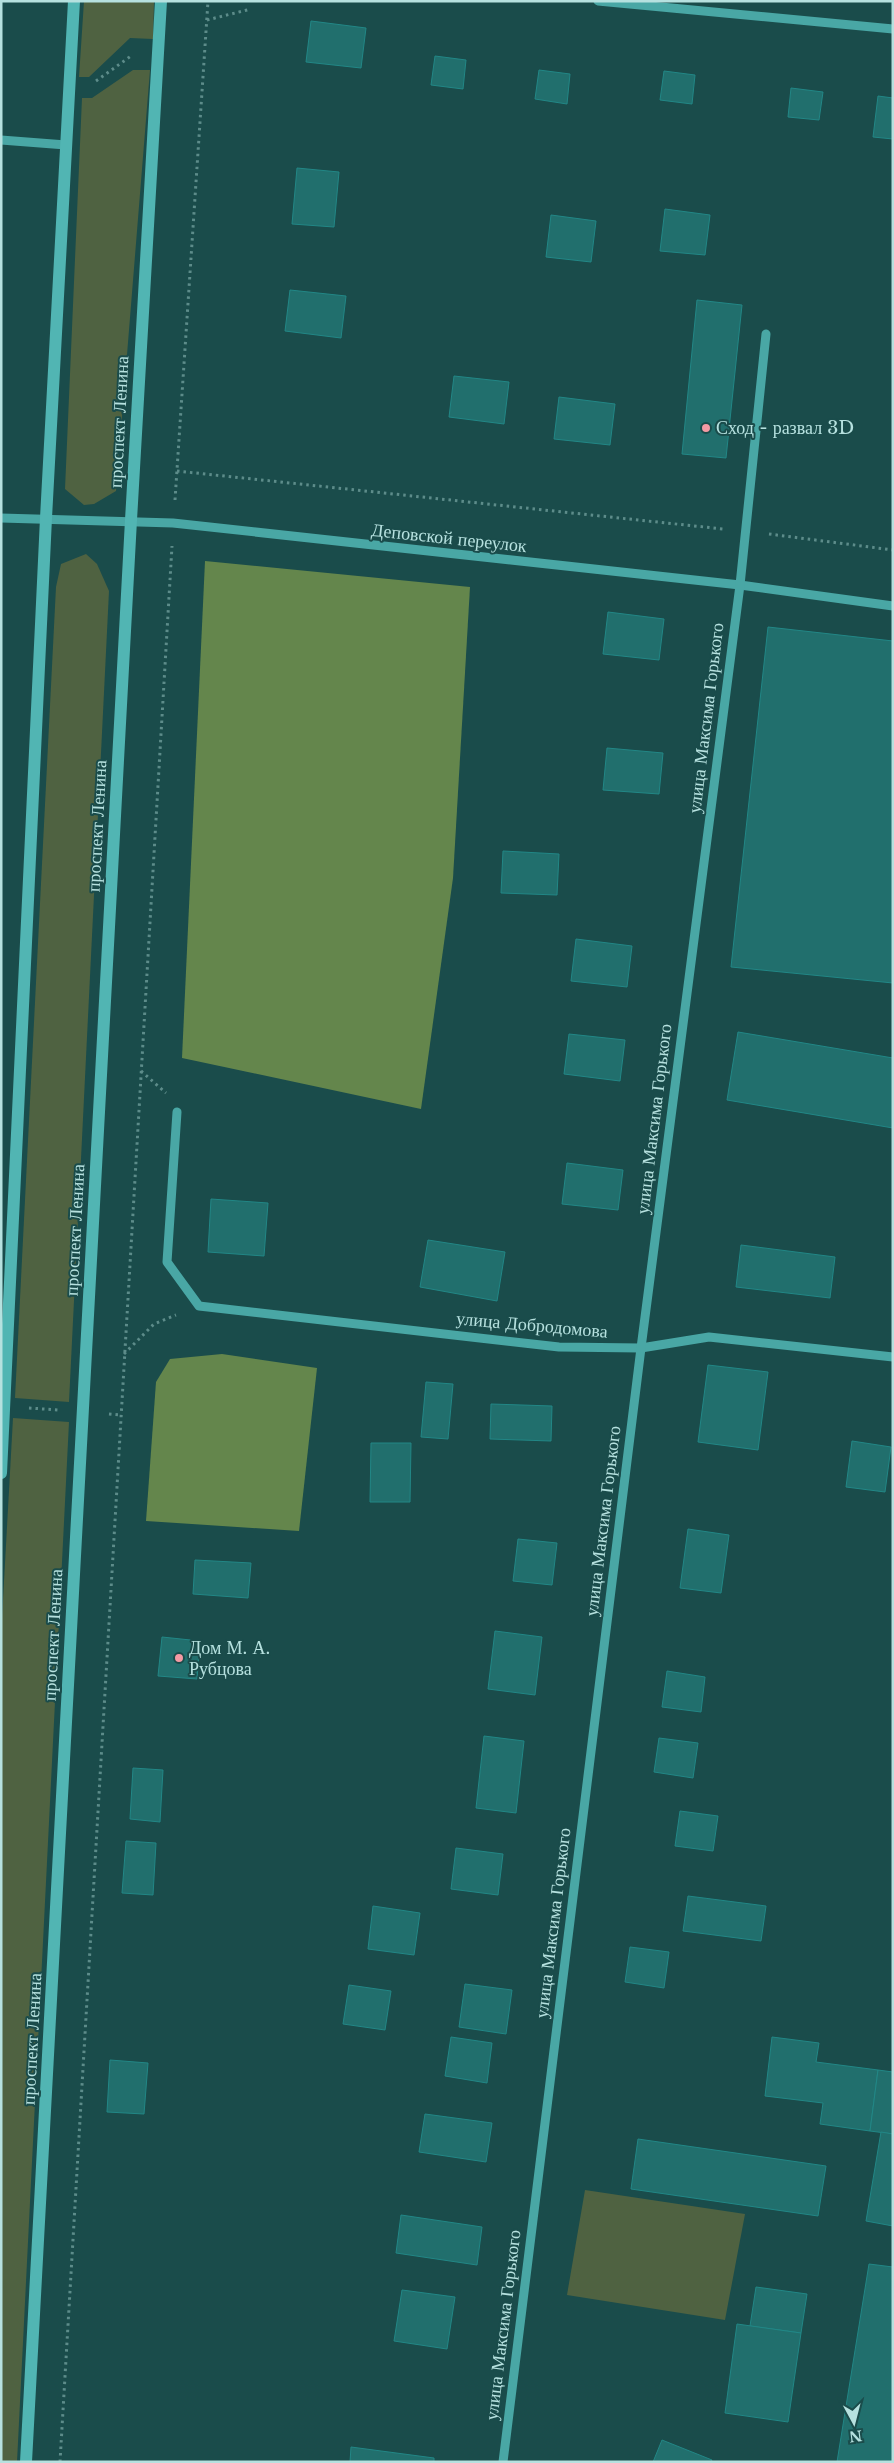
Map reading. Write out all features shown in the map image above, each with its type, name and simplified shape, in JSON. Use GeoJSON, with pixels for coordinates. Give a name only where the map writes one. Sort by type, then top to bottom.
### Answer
{"type":"FeatureCollection","features":[{"type":"Feature","properties":{"kind":"main road"},"geometry":{"type":"LineString","coordinates":[[1,1473],[4,1365],[46,518],[74,1]]}},
{"type":"Feature","properties":{"kind":"main road","name":"проспект Ленина"},"geometry":{"type":"LineString","coordinates":[[26,2462],[131,520],[161,1]]}},
{"type":"Feature","properties":{"kind":"street"},"geometry":{"type":"LineString","coordinates":[[598,1],[893,29]]}},
{"type":"Feature","properties":{"kind":"street"},"geometry":{"type":"LineString","coordinates":[[1,140],[66,145]]}},
{"type":"Feature","properties":{"kind":"street","name":"улица Максима Горького"},"geometry":{"type":"LineString","coordinates":[[503,2462],[641,1348],[740,585],[766,334]]}},
{"type":"Feature","properties":{"kind":"street","name":"Деповской переулок"},"geometry":{"type":"LineString","coordinates":[[1,518],[131,520],[173,523],[740,585],[893,606]]}},
{"type":"Feature","properties":{"kind":"street"},"geometry":{"type":"LineString","coordinates":[[177,1112],[167,1262],[199,1306]]}},
{"type":"Feature","properties":{"kind":"street","name":"улица Добродомова"},"geometry":{"type":"LineString","coordinates":[[199,1306],[559,1347],[641,1348],[709,1337],[893,1357]]}},
{"type":"Feature","properties":{"kind":"path"},"geometry":{"type":"LineString","coordinates":[[60,2462],[176,471],[208,1]]}},
{"type":"Feature","properties":{"kind":"path"},"geometry":{"type":"LineString","coordinates":[[207,20],[251,9]]}},
{"type":"Feature","properties":{"kind":"path"},"geometry":{"type":"LineString","coordinates":[[95,82],[132,56]]}},
{"type":"Feature","properties":{"kind":"path"},"geometry":{"type":"LineString","coordinates":[[176,471],[745,532],[893,550]]}},
{"type":"Feature","properties":{"kind":"path"},"geometry":{"type":"LineString","coordinates":[[140,1070],[168,1094],[177,1112]]}},
{"type":"Feature","properties":{"kind":"path"},"geometry":{"type":"LineString","coordinates":[[124,1354],[154,1324],[199,1306]]}},
{"type":"Feature","properties":{"kind":"path"},"geometry":{"type":"LineString","coordinates":[[25,1408],[60,1410]]}},
{"type":"Feature","properties":{"kind":"green space"},"geometry":{"type":"Polygon","coordinates":[[[84,1],[154,1],[153,39],[130,38],[89,77],[79,77],[84,1]]]}},
{"type":"Feature","properties":{"kind":"green space"},"geometry":{"type":"Polygon","coordinates":[[[133,70],[150,70],[116,491],[94,504],[84,505],[65,489],[82,98],[92,98],[133,70]]]}},
{"type":"Feature","properties":{"kind":"green space"},"geometry":{"type":"Polygon","coordinates":[[[86,554],[97,564],[109,591],[69,1402],[15,1398],[56,587],[61,564],[86,554]]]}},
{"type":"Feature","properties":{"kind":"green space"},"geometry":{"type":"Polygon","coordinates":[[[205,561],[470,587],[453,878],[421,1109],[182,1058],[205,561]]]}},
{"type":"Feature","properties":{"kind":"green space"},"geometry":{"type":"Polygon","coordinates":[[[222,1354],[317,1368],[299,1531],[146,1521],[156,1382],[170,1359],[222,1354]]]}},
{"type":"Feature","properties":{"kind":"green space"},"geometry":{"type":"Polygon","coordinates":[[[13,1418],[69,1422],[17,2462],[1,2462],[1,1636],[13,1418]]]}},
{"type":"Feature","properties":{"kind":"green space"},"geometry":{"type":"Polygon","coordinates":[[[585,2190],[745,2214],[725,2320],[567,2295],[585,2190]]]}},
{"type":"Feature","properties":{"kind":"building"},"geometry":{"type":"Polygon","coordinates":[[[311,21],[366,28],[361,68],[306,62],[311,21]]]}},
{"type":"Feature","properties":{"kind":"building"},"geometry":{"type":"Polygon","coordinates":[[[435,56],[466,60],[463,89],[431,85],[435,56]]]}},
{"type":"Feature","properties":{"kind":"building"},"geometry":{"type":"Polygon","coordinates":[[[539,70],[570,74],[567,104],[535,99],[539,70]]]}},
{"type":"Feature","properties":{"kind":"building"},"geometry":{"type":"Polygon","coordinates":[[[664,71],[695,75],[692,104],[660,100],[664,71]]]}},
{"type":"Feature","properties":{"kind":"building"},"geometry":{"type":"Polygon","coordinates":[[[791,88],[823,92],[819,120],[788,117],[791,88]]]}},
{"type":"Feature","properties":{"kind":"building"},"geometry":{"type":"Polygon","coordinates":[[[878,96],[893,98],[893,139],[873,137],[878,96]]]}},
{"type":"Feature","properties":{"kind":"building"},"geometry":{"type":"Polygon","coordinates":[[[297,168],[339,172],[334,227],[292,224],[297,168]]]}},
{"type":"Feature","properties":{"kind":"building"},"geometry":{"type":"Polygon","coordinates":[[[665,209],[710,215],[705,255],[660,251],[665,209]]]}},
{"type":"Feature","properties":{"kind":"building"},"geometry":{"type":"Polygon","coordinates":[[[551,215],[596,221],[591,262],[546,257],[551,215]]]}},
{"type":"Feature","properties":{"kind":"building"},"geometry":{"type":"Polygon","coordinates":[[[290,290],[346,296],[341,338],[285,331],[290,290]]]}},
{"type":"Feature","properties":{"kind":"building"},"geometry":{"type":"Polygon","coordinates":[[[697,300],[742,305],[726,458],[682,454],[697,300]]]}},
{"type":"Feature","properties":{"kind":"building"},"geometry":{"type":"Polygon","coordinates":[[[454,376],[509,382],[504,424],[449,417],[454,376]]]}},
{"type":"Feature","properties":{"kind":"building"},"geometry":{"type":"Polygon","coordinates":[[[559,397],[615,404],[610,445],[554,439],[559,397]]]}},
{"type":"Feature","properties":{"kind":"building"},"geometry":{"type":"Polygon","coordinates":[[[608,612],[664,619],[659,660],[603,654],[608,612]]]}},
{"type":"Feature","properties":{"kind":"building"},"geometry":{"type":"Polygon","coordinates":[[[768,627],[893,641],[893,983],[731,967],[768,627]]]}},
{"type":"Feature","properties":{"kind":"building"},"geometry":{"type":"Polygon","coordinates":[[[607,748],[663,753],[659,794],[603,790],[607,748]]]}},
{"type":"Feature","properties":{"kind":"building"},"geometry":{"type":"Polygon","coordinates":[[[503,851],[559,854],[557,895],[501,893],[503,851]]]}},
{"type":"Feature","properties":{"kind":"building"},"geometry":{"type":"Polygon","coordinates":[[[576,939],[632,946],[627,987],[571,981],[576,939]]]}},
{"type":"Feature","properties":{"kind":"building"},"geometry":{"type":"Polygon","coordinates":[[[738,1032],[893,1058],[893,1128],[727,1100],[738,1032]]]}},
{"type":"Feature","properties":{"kind":"building"},"geometry":{"type":"Polygon","coordinates":[[[569,1034],[625,1040],[620,1081],[564,1074],[569,1034]]]}},
{"type":"Feature","properties":{"kind":"building"},"geometry":{"type":"Polygon","coordinates":[[[567,1163],[623,1170],[618,1210],[562,1204],[567,1163]]]}},
{"type":"Feature","properties":{"kind":"building"},"geometry":{"type":"Polygon","coordinates":[[[211,1199],[268,1203],[264,1256],[208,1252],[211,1199]]]}},
{"type":"Feature","properties":{"kind":"building"},"geometry":{"type":"Polygon","coordinates":[[[428,1240],[505,1252],[497,1301],[420,1287],[428,1240]]]}},
{"type":"Feature","properties":{"kind":"building"},"geometry":{"type":"Polygon","coordinates":[[[741,1245],[835,1257],[830,1298],[736,1287],[741,1245]]]}},
{"type":"Feature","properties":{"kind":"building"},"geometry":{"type":"Polygon","coordinates":[[[708,1365],[768,1372],[758,1450],[698,1442],[708,1365]]]}},
{"type":"Feature","properties":{"kind":"building"},"geometry":{"type":"Polygon","coordinates":[[[426,1382],[453,1384],[448,1439],[421,1437],[426,1382]]]}},
{"type":"Feature","properties":{"kind":"building"},"geometry":{"type":"Polygon","coordinates":[[[491,1404],[552,1406],[551,1441],[490,1439],[491,1404]]]}},
{"type":"Feature","properties":{"kind":"building"},"geometry":{"type":"Polygon","coordinates":[[[852,1441],[891,1447],[885,1492],[846,1487],[852,1441]]]}},
{"type":"Feature","properties":{"kind":"building"},"geometry":{"type":"Polygon","coordinates":[[[371,1443],[411,1443],[410,1502],[370,1502],[371,1443]]]}},
{"type":"Feature","properties":{"kind":"building"},"geometry":{"type":"Polygon","coordinates":[[[688,1529],[729,1535],[721,1593],[680,1588],[688,1529]]]}},
{"type":"Feature","properties":{"kind":"building"},"geometry":{"type":"Polygon","coordinates":[[[518,1539],[557,1543],[552,1585],[513,1581],[518,1539]]]}},
{"type":"Feature","properties":{"kind":"building"},"geometry":{"type":"Polygon","coordinates":[[[195,1560],[251,1563],[248,1598],[193,1594],[195,1560]]]}},
{"type":"Feature","properties":{"kind":"building"},"geometry":{"type":"Polygon","coordinates":[[[495,1631],[542,1637],[535,1695],[488,1689],[495,1631]]]}},
{"type":"Feature","properties":{"kind":"building","name":"Дом М. А. Рубцова"},"geometry":{"type":"Polygon","coordinates":[[[162,1637],[200,1641],[197,1679],[158,1676],[162,1637]]]}},
{"type":"Feature","properties":{"kind":"building"},"geometry":{"type":"Polygon","coordinates":[[[667,1671],[705,1677],[701,1712],[662,1707],[667,1671]]]}},
{"type":"Feature","properties":{"kind":"building"},"geometry":{"type":"Polygon","coordinates":[[[484,1736],[524,1741],[516,1813],[476,1808],[484,1736]]]}},
{"type":"Feature","properties":{"kind":"building"},"geometry":{"type":"Polygon","coordinates":[[[659,1738],[698,1743],[693,1778],[654,1772],[659,1738]]]}},
{"type":"Feature","properties":{"kind":"building"},"geometry":{"type":"Polygon","coordinates":[[[133,1768],[163,1770],[160,1822],[130,1819],[133,1768]]]}},
{"type":"Feature","properties":{"kind":"building"},"geometry":{"type":"Polygon","coordinates":[[[680,1811],[718,1816],[713,1851],[675,1846],[680,1811]]]}},
{"type":"Feature","properties":{"kind":"building"},"geometry":{"type":"Polygon","coordinates":[[[126,1841],[156,1843],[153,1895],[122,1893],[126,1841]]]}},
{"type":"Feature","properties":{"kind":"building"},"geometry":{"type":"Polygon","coordinates":[[[456,1848],[503,1854],[498,1895],[451,1889],[456,1848]]]}},
{"type":"Feature","properties":{"kind":"building"},"geometry":{"type":"Polygon","coordinates":[[[688,1896],[766,1906],[761,1941],[683,1931],[688,1896]]]}},
{"type":"Feature","properties":{"kind":"building"},"geometry":{"type":"Polygon","coordinates":[[[373,1906],[420,1913],[414,1955],[368,1949],[373,1906]]]}},
{"type":"Feature","properties":{"kind":"building"},"geometry":{"type":"Polygon","coordinates":[[[630,1947],[669,1952],[664,1988],[625,1982],[630,1947]]]}},
{"type":"Feature","properties":{"kind":"building"},"geometry":{"type":"Polygon","coordinates":[[[465,1984],[512,1990],[506,2034],[459,2027],[465,1984]]]}},
{"type":"Feature","properties":{"kind":"building"},"geometry":{"type":"Polygon","coordinates":[[[349,1985],[391,1991],[385,2030],[343,2024],[349,1985]]]}},
{"type":"Feature","properties":{"kind":"building"},"geometry":{"type":"Polygon","coordinates":[[[451,2037],[492,2043],[487,2083],[445,2076],[451,2037]]]}},
{"type":"Feature","properties":{"kind":"building"},"geometry":{"type":"Polygon","coordinates":[[[772,2037],[819,2043],[816,2062],[878,2070],[870,2131],[820,2124],[823,2103],[765,2096],[772,2037]]]}},
{"type":"Feature","properties":{"kind":"building"},"geometry":{"type":"Polygon","coordinates":[[[110,2060],[148,2063],[144,2114],[107,2112],[110,2060]]]}},
{"type":"Feature","properties":{"kind":"building"},"geometry":{"type":"Polygon","coordinates":[[[878,2070],[893,2072],[893,2134],[870,2131],[878,2070]]]}},
{"type":"Feature","properties":{"kind":"building"},"geometry":{"type":"Polygon","coordinates":[[[425,2114],[492,2123],[486,2162],[419,2152],[425,2114]]]}},
{"type":"Feature","properties":{"kind":"building"},"geometry":{"type":"Polygon","coordinates":[[[881,2132],[893,2134],[893,2226],[866,2221],[881,2132]]]}},
{"type":"Feature","properties":{"kind":"building"},"geometry":{"type":"Polygon","coordinates":[[[638,2139],[826,2166],[818,2216],[631,2189],[638,2139]]]}},
{"type":"Feature","properties":{"kind":"building"},"geometry":{"type":"Polygon","coordinates":[[[401,2215],[482,2227],[477,2265],[396,2253],[401,2215]]]}},
{"type":"Feature","properties":{"kind":"building"},"geometry":{"type":"Polygon","coordinates":[[[869,2264],[893,2267],[893,2462],[837,2462],[869,2264]]]}},
{"type":"Feature","properties":{"kind":"building"},"geometry":{"type":"Polygon","coordinates":[[[756,2287],[807,2294],[801,2333],[750,2326],[756,2287]]]}},
{"type":"Feature","properties":{"kind":"building"},"geometry":{"type":"Polygon","coordinates":[[[402,2290],[455,2297],[447,2349],[394,2341],[402,2290]]]}},
{"type":"Feature","properties":{"kind":"building"},"geometry":{"type":"Polygon","coordinates":[[[737,2324],[801,2333],[788,2422],[725,2413],[737,2324]]]}},
{"type":"Feature","properties":{"kind":"building"},"geometry":{"type":"Polygon","coordinates":[[[662,2440],[712,2460],[711,2462],[653,2462],[662,2440]]]}},
{"type":"Feature","properties":{"kind":"building"},"geometry":{"type":"Polygon","coordinates":[[[351,2447],[434,2458],[434,2462],[350,2462],[351,2447]]]}},
{"type":"Feature","properties":{"kind":"place","name":"Сход - развал 3D"},"geometry":{"type":"Point","coordinates":[706,428]}},
{"type":"Feature","properties":{"kind":"place","name":"Дом М. А. Рубцова"},"geometry":{"type":"Point","coordinates":[179,1658]}}]}
